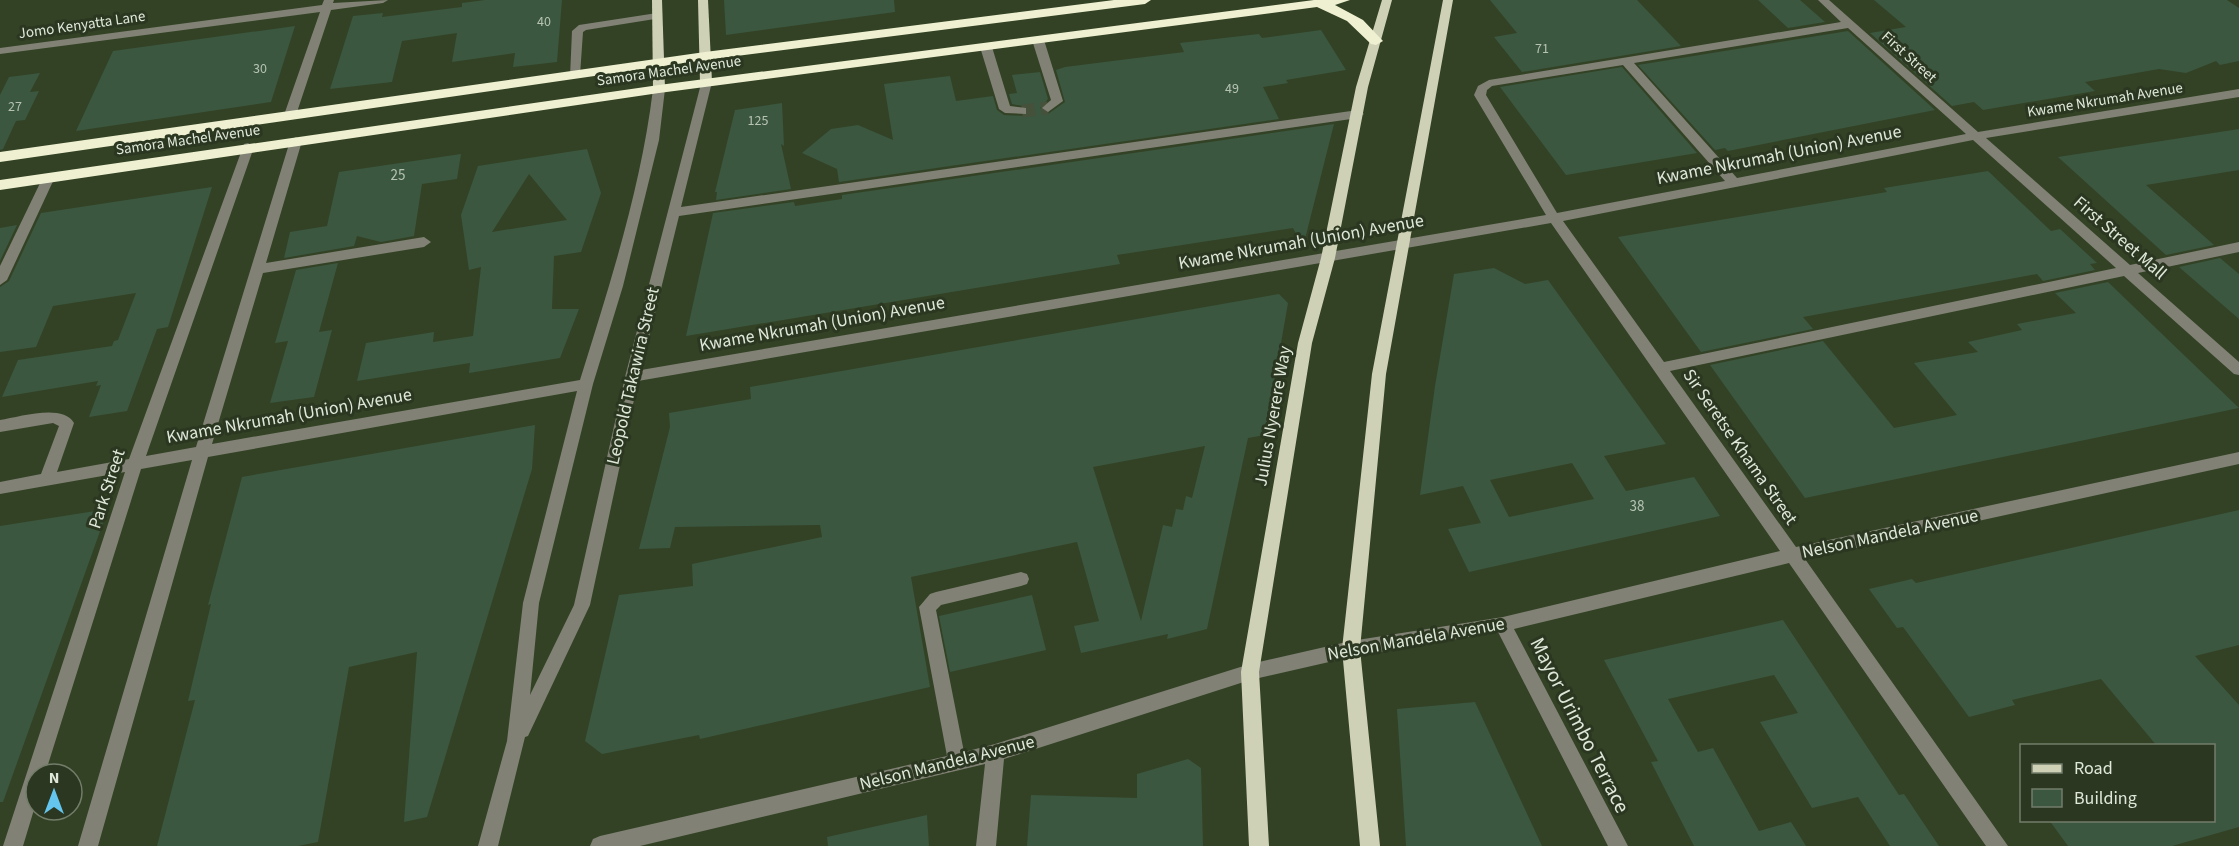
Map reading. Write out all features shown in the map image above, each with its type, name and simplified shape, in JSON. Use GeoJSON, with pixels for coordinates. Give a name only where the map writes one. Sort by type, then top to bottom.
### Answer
{"type":"FeatureCollection","features":[{"type":"Feature","properties":{"kind":"highway","name":"Samora Machel Avenue"},"geometry":{"type":"LineString","coordinates":[[0,157],[705,56],[1145,0]]}},
{"type":"Feature","properties":{"kind":"highway","name":"Samora Machel Avenue"},"geometry":{"type":"LineString","coordinates":[[0,185],[706,82],[1344,0]]}},
{"type":"Feature","properties":{"kind":"highway"},"geometry":{"type":"LineString","coordinates":[[1318,4],[1342,10],[1362,24],[1376,41]]}},
{"type":"Feature","properties":{"kind":"main road","name":"Leopold Takawira Street"},"geometry":{"type":"LineString","coordinates":[[657,0],[659,89]]}},
{"type":"Feature","properties":{"kind":"main road","name":"Leopold Takawira Street"},"geometry":{"type":"LineString","coordinates":[[703,0],[706,82]]}},
{"type":"Feature","properties":{"kind":"main road","name":"Julius Nyerere Way"},"geometry":{"type":"LineString","coordinates":[[1259,846],[1250,672],[1305,343],[1328,258],[1362,87],[1387,0]]}},
{"type":"Feature","properties":{"kind":"main road"},"geometry":{"type":"LineString","coordinates":[[1370,846],[1351,649],[1379,374],[1405,243],[1448,0]]}},
{"type":"Feature","properties":{"kind":"street","name":"Jomo Kenyatta Lane"},"geometry":{"type":"LineString","coordinates":[[0,51],[328,4],[383,0]]}},
{"type":"Feature","properties":{"kind":"street","name":"First Street"},"geometry":{"type":"LineString","coordinates":[[1823,0],[1975,136]]}},
{"type":"Feature","properties":{"kind":"street"},"geometry":{"type":"LineString","coordinates":[[290,115],[328,4]]}},
{"type":"Feature","properties":{"kind":"street"},"geometry":{"type":"LineString","coordinates":[[574,75],[578,31],[583,27],[657,16]]}},
{"type":"Feature","properties":{"kind":"street"},"geometry":{"type":"LineString","coordinates":[[1625,60],[1850,24]]}},
{"type":"Feature","properties":{"kind":"street"},"geometry":{"type":"LineString","coordinates":[[1038,40],[1057,101],[1048,108]]}},
{"type":"Feature","properties":{"kind":"street"},"geometry":{"type":"LineString","coordinates":[[986,47],[1005,109],[1022,111]]}},
{"type":"Feature","properties":{"kind":"street"},"geometry":{"type":"LineString","coordinates":[[1625,60],[1735,184]]}},
{"type":"Feature","properties":{"kind":"street","name":"Sir Seretse Khama Street"},"geometry":{"type":"LineString","coordinates":[[1625,60],[1489,83],[1482,88],[1480,95],[1554,218],[1998,846]]}},
{"type":"Feature","properties":{"kind":"street","name":"Leopold Takawira Street"},"geometry":{"type":"LineString","coordinates":[[516,741],[582,605],[632,377],[706,82]]}},
{"type":"Feature","properties":{"kind":"street","name":"Leopold Takawira Street"},"geometry":{"type":"LineString","coordinates":[[488,846],[516,741],[531,603],[586,384],[616,286],[653,140],[659,89]]}},
{"type":"Feature","properties":{"kind":"street","name":"Kwame Nkrumah Avenue"},"geometry":{"type":"LineString","coordinates":[[1975,136],[2239,93]]}},
{"type":"Feature","properties":{"kind":"street"},"geometry":{"type":"LineString","coordinates":[[672,213],[1358,114]]}},
{"type":"Feature","properties":{"kind":"street","name":"Kwame Nkrumah (Union) Avenue"},"geometry":{"type":"LineString","coordinates":[[632,377],[1554,218],[1975,136]]}},
{"type":"Feature","properties":{"kind":"street","name":"First Street Mall"},"geometry":{"type":"LineString","coordinates":[[1975,136],[2128,268],[2239,369]]}},
{"type":"Feature","properties":{"kind":"street"},"geometry":{"type":"LineString","coordinates":[[88,846],[202,451],[296,141]]}},
{"type":"Feature","properties":{"kind":"street","name":"Park Street"},"geometry":{"type":"LineString","coordinates":[[13,846],[135,464],[248,147]]}},
{"type":"Feature","properties":{"kind":"street"},"geometry":{"type":"LineString","coordinates":[[0,280],[49,177]]}},
{"type":"Feature","properties":{"kind":"street"},"geometry":{"type":"LineString","coordinates":[[258,269],[424,242]]}},
{"type":"Feature","properties":{"kind":"street"},"geometry":{"type":"LineString","coordinates":[[1660,368],[2128,268],[2239,247]]}},
{"type":"Feature","properties":{"kind":"street","name":"Kwame Nkrumah (Union) Avenue"},"geometry":{"type":"LineString","coordinates":[[0,488],[586,384]]}},
{"type":"Feature","properties":{"kind":"street"},"geometry":{"type":"LineString","coordinates":[[0,426],[54,417],[67,423],[47,479]]}},
{"type":"Feature","properties":{"kind":"street","name":"Nelson Mandela Avenue"},"geometry":{"type":"LineString","coordinates":[[600,846],[995,753],[1250,672],[1351,649],[1503,624],[1793,555],[2239,458]]}},
{"type":"Feature","properties":{"kind":"street"},"geometry":{"type":"LineString","coordinates":[[957,762],[927,607],[936,599],[1021,579]]}},
{"type":"Feature","properties":{"kind":"street","name":"Mayor Urimbo Terrace"},"geometry":{"type":"LineString","coordinates":[[1503,624],[1617,846]]}},
{"type":"Feature","properties":{"kind":"street"},"geometry":{"type":"LineString","coordinates":[[986,846],[995,753]]}},
{"type":"Feature","properties":{"kind":"shaded area"},"geometry":{"type":"Polygon","coordinates":[[[0,0],[2239,0],[2239,846],[0,846],[0,0]]]}},
{"type":"Feature","properties":{"kind":"building"},"geometry":{"type":"Polygon","coordinates":[[[485,0],[562,0],[557,62],[513,67],[515,53],[452,62],[457,33],[402,41],[392,82],[330,89],[353,16],[383,13],[382,17],[462,7],[462,3],[485,0]]]}},
{"type":"Feature","properties":{"kind":"building"},"geometry":{"type":"Polygon","coordinates":[[[724,0],[894,0],[895,12],[726,35],[724,0]]]}},
{"type":"Feature","properties":{"kind":"building"},"geometry":{"type":"Polygon","coordinates":[[[1490,0],[1637,0],[1681,46],[1522,72],[1494,37],[1517,33],[1490,0]]]}},
{"type":"Feature","properties":{"kind":"building"},"geometry":{"type":"Polygon","coordinates":[[[1758,0],[1800,0],[1825,22],[1788,28],[1758,0]]]}},
{"type":"Feature","properties":{"kind":"building"},"geometry":{"type":"Polygon","coordinates":[[[1874,0],[2227,0],[2239,8],[2239,61],[2220,65],[2216,61],[2186,73],[2159,69],[2085,82],[2095,91],[1983,110],[1974,102],[1952,106],[1870,33],[1906,27],[1874,0]]]}},
{"type":"Feature","properties":{"kind":"building"},"geometry":{"type":"Polygon","coordinates":[[[295,26],[271,102],[76,131],[113,51],[295,26]]]}},
{"type":"Feature","properties":{"kind":"building"},"geometry":{"type":"Polygon","coordinates":[[[1321,30],[1346,70],[1286,80],[1288,83],[1263,87],[1279,119],[839,182],[837,169],[802,153],[831,129],[858,125],[893,140],[884,84],[950,76],[956,101],[993,96],[997,110],[1004,115],[1026,116],[1028,107],[1012,104],[1009,94],[1017,93],[1012,75],[1040,72],[1048,99],[1040,108],[1048,114],[1065,102],[1056,70],[1065,67],[1184,52],[1180,43],[1259,34],[1262,38],[1321,30]]]}},
{"type":"Feature","properties":{"kind":"building"},"geometry":{"type":"Polygon","coordinates":[[[1848,31],[1935,110],[1728,151],[1725,148],[1715,150],[1638,65],[1848,31]]]}},
{"type":"Feature","properties":{"kind":"building"},"geometry":{"type":"Polygon","coordinates":[[[1622,67],[1697,153],[1566,175],[1500,87],[1622,67]]]}},
{"type":"Feature","properties":{"kind":"building"},"geometry":{"type":"Polygon","coordinates":[[[40,73],[30,92],[39,91],[25,120],[16,121],[3,149],[0,150],[0,95],[9,77],[40,73]]]}},
{"type":"Feature","properties":{"kind":"building"},"geometry":{"type":"Polygon","coordinates":[[[782,103],[784,146],[781,144],[791,189],[716,200],[717,192],[715,192],[735,110],[782,103]]]}},
{"type":"Feature","properties":{"kind":"building"},"geometry":{"type":"Polygon","coordinates":[[[1334,124],[1303,247],[1293,228],[1117,255],[1120,264],[686,336],[713,213],[794,202],[795,206],[842,199],[842,195],[1334,124]]]}},
{"type":"Feature","properties":{"kind":"building"},"geometry":{"type":"Polygon","coordinates":[[[2239,129],[2239,170],[2146,185],[2214,245],[2166,255],[2058,157],[2239,129]]]}},
{"type":"Feature","properties":{"kind":"building"},"geometry":{"type":"Polygon","coordinates":[[[587,149],[601,193],[581,252],[554,256],[552,309],[579,309],[560,358],[469,373],[470,363],[357,381],[366,343],[434,332],[433,342],[473,336],[481,267],[469,270],[461,215],[478,166],[587,149]],[[529,174],[492,232],[567,220],[529,174]]]}},
{"type":"Feature","properties":{"kind":"building"},"geometry":{"type":"Polygon","coordinates":[[[461,154],[457,179],[422,184],[414,236],[381,242],[357,236],[354,246],[284,258],[290,232],[327,226],[339,172],[461,154]]]}},
{"type":"Feature","properties":{"kind":"building"},"geometry":{"type":"Polygon","coordinates":[[[1988,171],[2051,231],[2060,229],[2097,263],[2090,264],[2095,270],[2043,281],[2037,274],[1803,317],[1813,329],[1701,352],[1618,237],[1887,192],[1884,188],[1988,171]]]}},
{"type":"Feature","properties":{"kind":"building"},"geometry":{"type":"Polygon","coordinates":[[[212,187],[168,327],[157,329],[127,411],[89,417],[101,385],[96,386],[98,381],[2,397],[18,360],[112,346],[114,341],[118,340],[136,293],[53,306],[36,347],[0,352],[0,287],[9,281],[41,213],[212,187]]]}},
{"type":"Feature","properties":{"kind":"building"},"geometry":{"type":"Polygon","coordinates":[[[17,225],[0,261],[0,228],[17,225]]]}},
{"type":"Feature","properties":{"kind":"building"},"geometry":{"type":"Polygon","coordinates":[[[2220,258],[2239,274],[2239,319],[2179,267],[2220,258]]]}},
{"type":"Feature","properties":{"kind":"building"},"geometry":{"type":"Polygon","coordinates":[[[338,263],[319,332],[332,330],[314,397],[270,403],[288,341],[275,343],[296,270],[338,263]]]}},
{"type":"Feature","properties":{"kind":"building"},"geometry":{"type":"Polygon","coordinates":[[[1494,268],[1525,284],[1548,280],[1666,444],[1604,456],[1626,491],[1694,477],[1720,516],[1469,572],[1448,529],[1481,523],[1463,486],[1420,495],[1454,274],[1494,268]],[[1572,463],[1490,480],[1509,517],[1594,499],[1572,463]]]}},
{"type":"Feature","properties":{"kind":"building"},"geometry":{"type":"Polygon","coordinates":[[[2108,282],[2239,408],[1805,498],[1710,365],[1823,341],[1894,428],[1957,415],[1914,363],[1978,352],[1968,342],[2022,330],[2017,324],[2076,313],[2055,293],[2108,282]]]}},
{"type":"Feature","properties":{"kind":"building"},"geometry":{"type":"Polygon","coordinates":[[[1279,294],[1288,303],[1265,435],[1248,438],[1207,629],[1167,639],[1168,634],[1081,653],[1074,626],[1099,621],[1077,542],[911,577],[930,687],[700,739],[699,735],[602,754],[585,741],[619,595],[693,586],[692,564],[822,537],[820,525],[675,527],[670,548],[639,549],[670,427],[669,413],[751,399],[750,387],[1279,294]],[[1205,446],[1093,467],[1141,621],[1163,525],[1172,527],[1176,509],[1183,510],[1186,496],[1192,498],[1205,446]]]}},
{"type":"Feature","properties":{"kind":"building"},"geometry":{"type":"Polygon","coordinates":[[[535,425],[532,469],[427,817],[404,822],[417,652],[349,667],[318,842],[298,846],[157,846],[195,700],[188,701],[211,604],[208,605],[242,477],[535,425]]]}},
{"type":"Feature","properties":{"kind":"building"},"geometry":{"type":"Polygon","coordinates":[[[108,509],[3,802],[0,802],[0,526],[108,509]]]}},
{"type":"Feature","properties":{"kind":"building"},"geometry":{"type":"Polygon","coordinates":[[[2239,510],[2239,645],[2195,656],[2239,705],[2239,827],[2172,846],[2068,846],[2050,822],[2215,822],[2215,744],[2155,744],[2101,679],[2012,700],[2015,705],[1969,717],[1903,627],[1897,628],[1869,589],[1912,579],[1916,583],[2239,510]]]}},
{"type":"Feature","properties":{"kind":"building"},"geometry":{"type":"Polygon","coordinates":[[[1032,595],[1046,650],[950,672],[939,616],[1032,595]]]}},
{"type":"Feature","properties":{"kind":"building"},"geometry":{"type":"Polygon","coordinates":[[[1783,620],[1899,795],[1904,794],[1939,846],[1890,846],[1858,797],[1812,808],[1760,722],[1798,713],[1774,675],[1668,699],[1698,752],[1713,748],[1759,831],[1791,822],[1806,846],[1694,846],[1651,762],[1658,761],[1604,660],[1783,620]]]}},
{"type":"Feature","properties":{"kind":"building"},"geometry":{"type":"Polygon","coordinates":[[[1475,702],[1542,846],[1406,846],[1397,709],[1475,702]]]}},
{"type":"Feature","properties":{"kind":"building"},"geometry":{"type":"Polygon","coordinates":[[[1188,759],[1201,768],[1203,846],[1027,846],[1031,795],[1137,798],[1137,774],[1188,759]]]}},
{"type":"Feature","properties":{"kind":"building"},"geometry":{"type":"Polygon","coordinates":[[[927,815],[929,846],[828,846],[827,837],[927,815]]]}},
{"type":"Feature","properties":{"kind":"tunnel"},"geometry":{"type":"LineString","coordinates":[[1022,111],[1048,108]]}}]}
